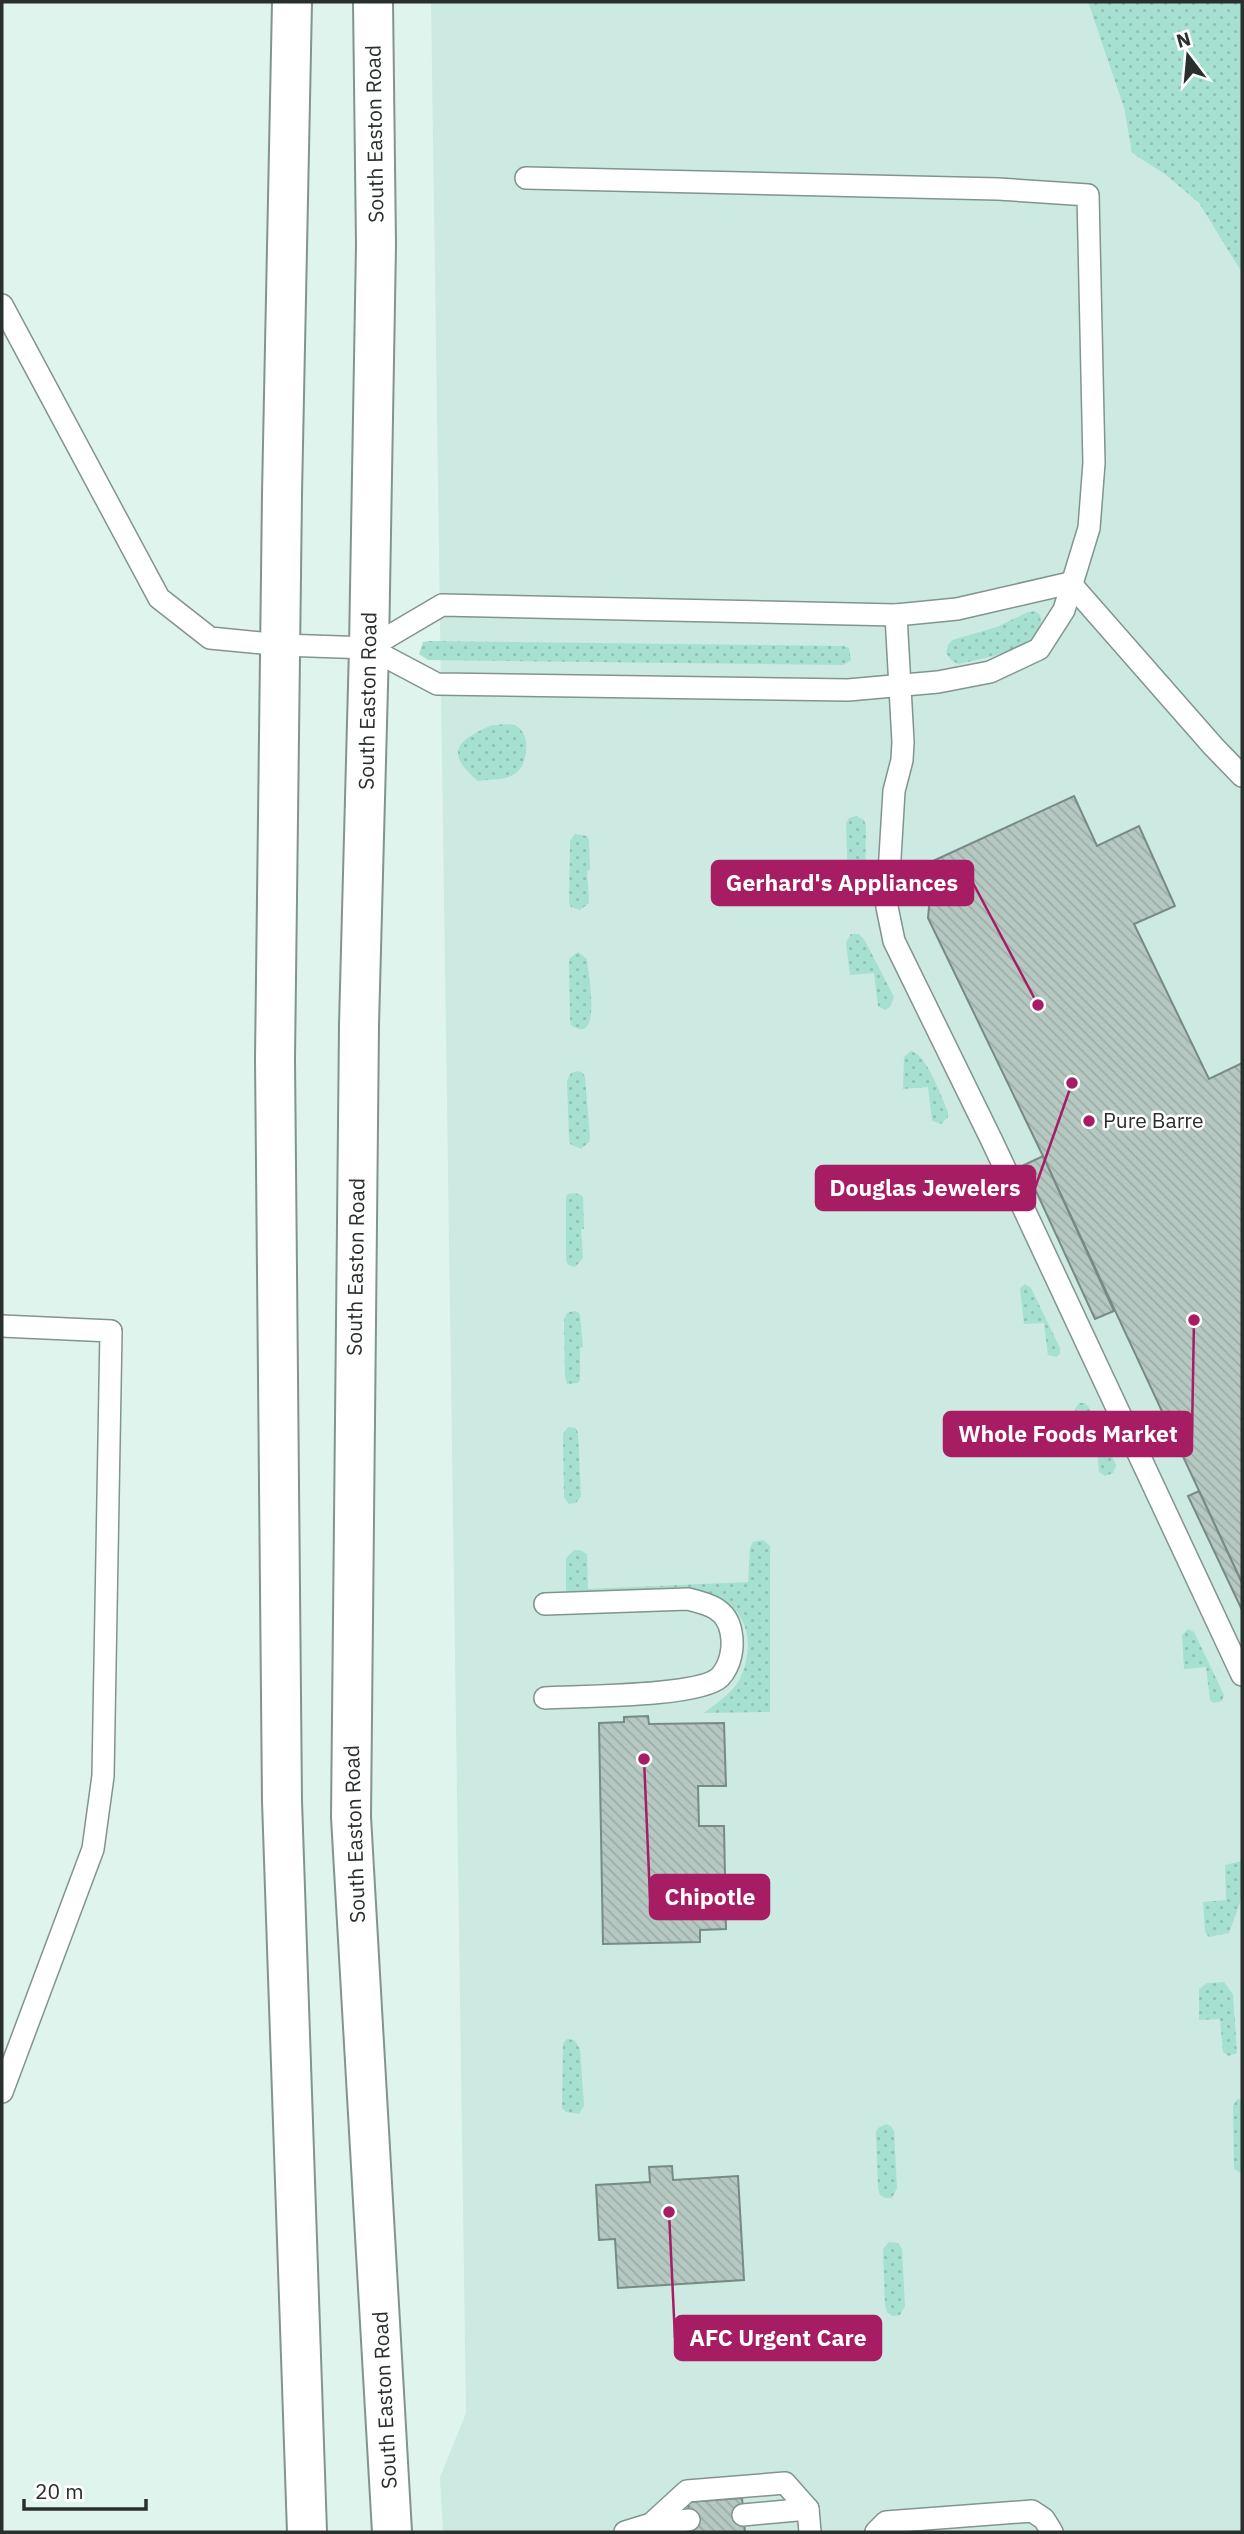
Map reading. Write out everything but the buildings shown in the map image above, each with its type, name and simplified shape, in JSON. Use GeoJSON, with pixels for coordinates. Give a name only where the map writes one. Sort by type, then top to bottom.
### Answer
{"type":"FeatureCollection","features":[{"type":"Feature","properties":{"kind":"highway"},"geometry":{"type":"LineString","coordinates":[[292,2],[282,480],[275,1059],[282,1801],[307,2532]]}},
{"type":"Feature","properties":{"kind":"highway","name":"South Easton Road"},"geometry":{"type":"LineString","coordinates":[[373,2],[376,245],[359,1025],[351,1817],[392,2532]]}},
{"type":"Feature","properties":{"kind":"lane"},"geometry":{"type":"LineString","coordinates":[[2,305],[159,598],[210,638],[282,645],[369,648],[437,684],[848,690],[937,682],[990,672],[1039,649],[1063,610],[1089,528],[1094,463],[1088,195],[998,189],[526,178]]}},
{"type":"Feature","properties":{"kind":"lane"},"geometry":{"type":"LineString","coordinates":[[369,648],[442,605],[896,615],[957,610],[1070,583]]}},
{"type":"Feature","properties":{"kind":"lane"},"geometry":{"type":"LineString","coordinates":[[1070,583],[1242,776]]}},
{"type":"Feature","properties":{"kind":"lane"},"geometry":{"type":"LineString","coordinates":[[896,615],[903,743],[902,760],[894,791],[887,907],[894,942],[992,1141],[1242,1675]]}},
{"type":"Feature","properties":{"kind":"lane"},"geometry":{"type":"LineString","coordinates":[[2,1326],[111,1331],[102,1788],[93,1849],[2,2092]]}},
{"type":"Feature","properties":{"kind":"lane"},"geometry":{"type":"LineString","coordinates":[[545,1604],[688,1599],[720,1610],[729,1621],[734,1644],[728,1665],[719,1679],[700,1687],[545,1698]]}},
{"type":"Feature","properties":{"kind":"lane"},"geometry":{"type":"LineString","coordinates":[[651,2524],[687,2491],[785,2483],[807,2509],[810,2532]]}},
{"type":"Feature","properties":{"kind":"lane"},"geometry":{"type":"LineString","coordinates":[[743,2515],[807,2509]]}},
{"type":"Feature","properties":{"kind":"lane"},"geometry":{"type":"LineString","coordinates":[[876,2532],[886,2522],[1032,2511],[1044,2519],[1052,2532]]}},
{"type":"Feature","properties":{"kind":"lane"},"geometry":{"type":"LineString","coordinates":[[625,2532],[651,2524],[689,2520]]}},
{"type":"Feature","properties":{"kind":"shaded area"},"geometry":{"type":"Polygon","coordinates":[[[431,2],[1088,2],[1124,108],[1132,153],[1166,175],[1199,203],[1242,273],[1242,2532],[443,2532],[440,2477],[466,2413],[431,2]]]}},
{"type":"Feature","properties":{"kind":"green space"},"geometry":{"type":"Polygon","coordinates":[[[1088,2],[1242,2],[1242,273],[1199,203],[1166,175],[1132,153],[1124,108],[1088,2]]]}},
{"type":"Feature","properties":{"kind":"green space"},"geometry":{"type":"Polygon","coordinates":[[[1035,611],[1040,615],[1042,628],[1026,643],[992,656],[958,664],[946,653],[952,640],[997,627],[1035,611]]]}},
{"type":"Feature","properties":{"kind":"green space"},"geometry":{"type":"Polygon","coordinates":[[[423,642],[844,646],[849,648],[851,660],[843,665],[428,660],[419,654],[423,642]]]}},
{"type":"Feature","properties":{"kind":"green space"},"geometry":{"type":"Polygon","coordinates":[[[510,724],[519,728],[525,739],[526,754],[521,768],[511,776],[478,781],[461,762],[459,748],[471,736],[492,725],[510,724]]]}},
{"type":"Feature","properties":{"kind":"green space"},"geometry":{"type":"Polygon","coordinates":[[[856,816],[864,820],[866,826],[865,882],[856,888],[848,882],[846,824],[849,818],[856,816]]]}},
{"type":"Feature","properties":{"kind":"green space"},"geometry":{"type":"Polygon","coordinates":[[[575,834],[587,836],[589,840],[589,903],[580,910],[571,907],[569,902],[570,841],[575,834]]]}},
{"type":"Feature","properties":{"kind":"green space"},"geometry":{"type":"Polygon","coordinates":[[[851,934],[859,934],[864,939],[894,997],[890,1007],[885,1010],[878,1006],[874,973],[850,975],[846,942],[851,934]]]}},
{"type":"Feature","properties":{"kind":"green space"},"geometry":{"type":"Polygon","coordinates":[[[578,952],[587,959],[591,991],[590,1017],[587,1026],[581,1029],[571,1025],[570,1020],[569,959],[578,952]]]}},
{"type":"Feature","properties":{"kind":"green space"},"geometry":{"type":"Polygon","coordinates":[[[911,1051],[923,1060],[928,1068],[948,1112],[948,1117],[941,1124],[932,1121],[928,1087],[903,1089],[904,1057],[911,1051]]]}},
{"type":"Feature","properties":{"kind":"green space"},"geometry":{"type":"Polygon","coordinates":[[[578,1071],[585,1077],[590,1137],[589,1142],[581,1149],[570,1144],[569,1139],[567,1081],[571,1073],[578,1071]]]}},
{"type":"Feature","properties":{"kind":"green space"},"geometry":{"type":"Polygon","coordinates":[[[575,1193],[583,1196],[584,1229],[581,1229],[583,1258],[575,1267],[568,1265],[566,1260],[566,1197],[575,1193]]]}},
{"type":"Feature","properties":{"kind":"green space"},"geometry":{"type":"Polygon","coordinates":[[[1025,1284],[1031,1288],[1060,1348],[1057,1357],[1048,1355],[1044,1323],[1024,1324],[1020,1288],[1025,1284]]]}},
{"type":"Feature","properties":{"kind":"green space"},"geometry":{"type":"Polygon","coordinates":[[[574,1311],[580,1315],[583,1347],[580,1348],[580,1380],[578,1383],[567,1384],[564,1320],[567,1313],[574,1311]]]}},
{"type":"Feature","properties":{"kind":"green space"},"geometry":{"type":"Polygon","coordinates":[[[1079,1403],[1088,1406],[1116,1465],[1113,1473],[1105,1476],[1099,1472],[1096,1438],[1076,1440],[1075,1409],[1079,1403]]]}},
{"type":"Feature","properties":{"kind":"green space"},"geometry":{"type":"Polygon","coordinates":[[[568,1427],[576,1428],[578,1433],[581,1496],[576,1503],[569,1504],[564,1498],[563,1434],[568,1427]]]}},
{"type":"Feature","properties":{"kind":"green space"},"geometry":{"type":"Polygon","coordinates":[[[763,1540],[770,1546],[770,1712],[704,1713],[736,1686],[742,1674],[748,1645],[747,1632],[736,1611],[714,1595],[700,1590],[566,1597],[566,1558],[574,1550],[587,1554],[588,1589],[748,1582],[750,1548],[753,1542],[763,1540]]]}},
{"type":"Feature","properties":{"kind":"green space"},"geometry":{"type":"Polygon","coordinates":[[[1188,1629],[1194,1632],[1224,1695],[1222,1701],[1213,1703],[1210,1700],[1206,1667],[1184,1669],[1182,1635],[1188,1629]]]}},
{"type":"Feature","properties":{"kind":"green space"},"geometry":{"type":"Polygon","coordinates":[[[1242,1861],[1242,1897],[1229,1933],[1209,1937],[1205,1932],[1203,1902],[1226,1900],[1225,1865],[1242,1861]]]}},
{"type":"Feature","properties":{"kind":"green space"},"geometry":{"type":"Polygon","coordinates":[[[1224,1982],[1233,1994],[1237,2053],[1229,2056],[1223,2052],[1220,2019],[1199,2020],[1199,1989],[1207,1983],[1224,1982]]]}},
{"type":"Feature","properties":{"kind":"green space"},"geometry":{"type":"Polygon","coordinates":[[[567,2039],[574,2040],[580,2049],[584,2106],[579,2114],[566,2112],[562,2108],[563,2044],[567,2039]]]}},
{"type":"Feature","properties":{"kind":"green space"},"geometry":{"type":"Polygon","coordinates":[[[1237,2099],[1242,2100],[1242,2174],[1234,2169],[1233,2106],[1237,2099]]]}},
{"type":"Feature","properties":{"kind":"green space"},"geometry":{"type":"Polygon","coordinates":[[[886,2124],[894,2131],[897,2188],[892,2198],[880,2195],[878,2188],[876,2132],[886,2124]]]}},
{"type":"Feature","properties":{"kind":"green space"},"geometry":{"type":"Polygon","coordinates":[[[889,2242],[898,2243],[902,2249],[905,2306],[900,2315],[892,2316],[885,2306],[883,2249],[889,2242]]]}},
{"type":"Feature","properties":{"kind":"place","name":"Gerhard's Appliances"},"geometry":{"type":"Point","coordinates":[1038,1005]}},
{"type":"Feature","properties":{"kind":"place","name":"Douglas Jewelers"},"geometry":{"type":"Point","coordinates":[1072,1083]}},
{"type":"Feature","properties":{"kind":"place","name":"Pure Barre"},"geometry":{"type":"Point","coordinates":[1089,1121]}},
{"type":"Feature","properties":{"kind":"place","name":"Whole Foods Market"},"geometry":{"type":"Point","coordinates":[1194,1320]}},
{"type":"Feature","properties":{"kind":"place","name":"Chipotle"},"geometry":{"type":"Point","coordinates":[644,1759]}},
{"type":"Feature","properties":{"kind":"place","name":"AFC Urgent Care"},"geometry":{"type":"Point","coordinates":[669,2212]}}]}
